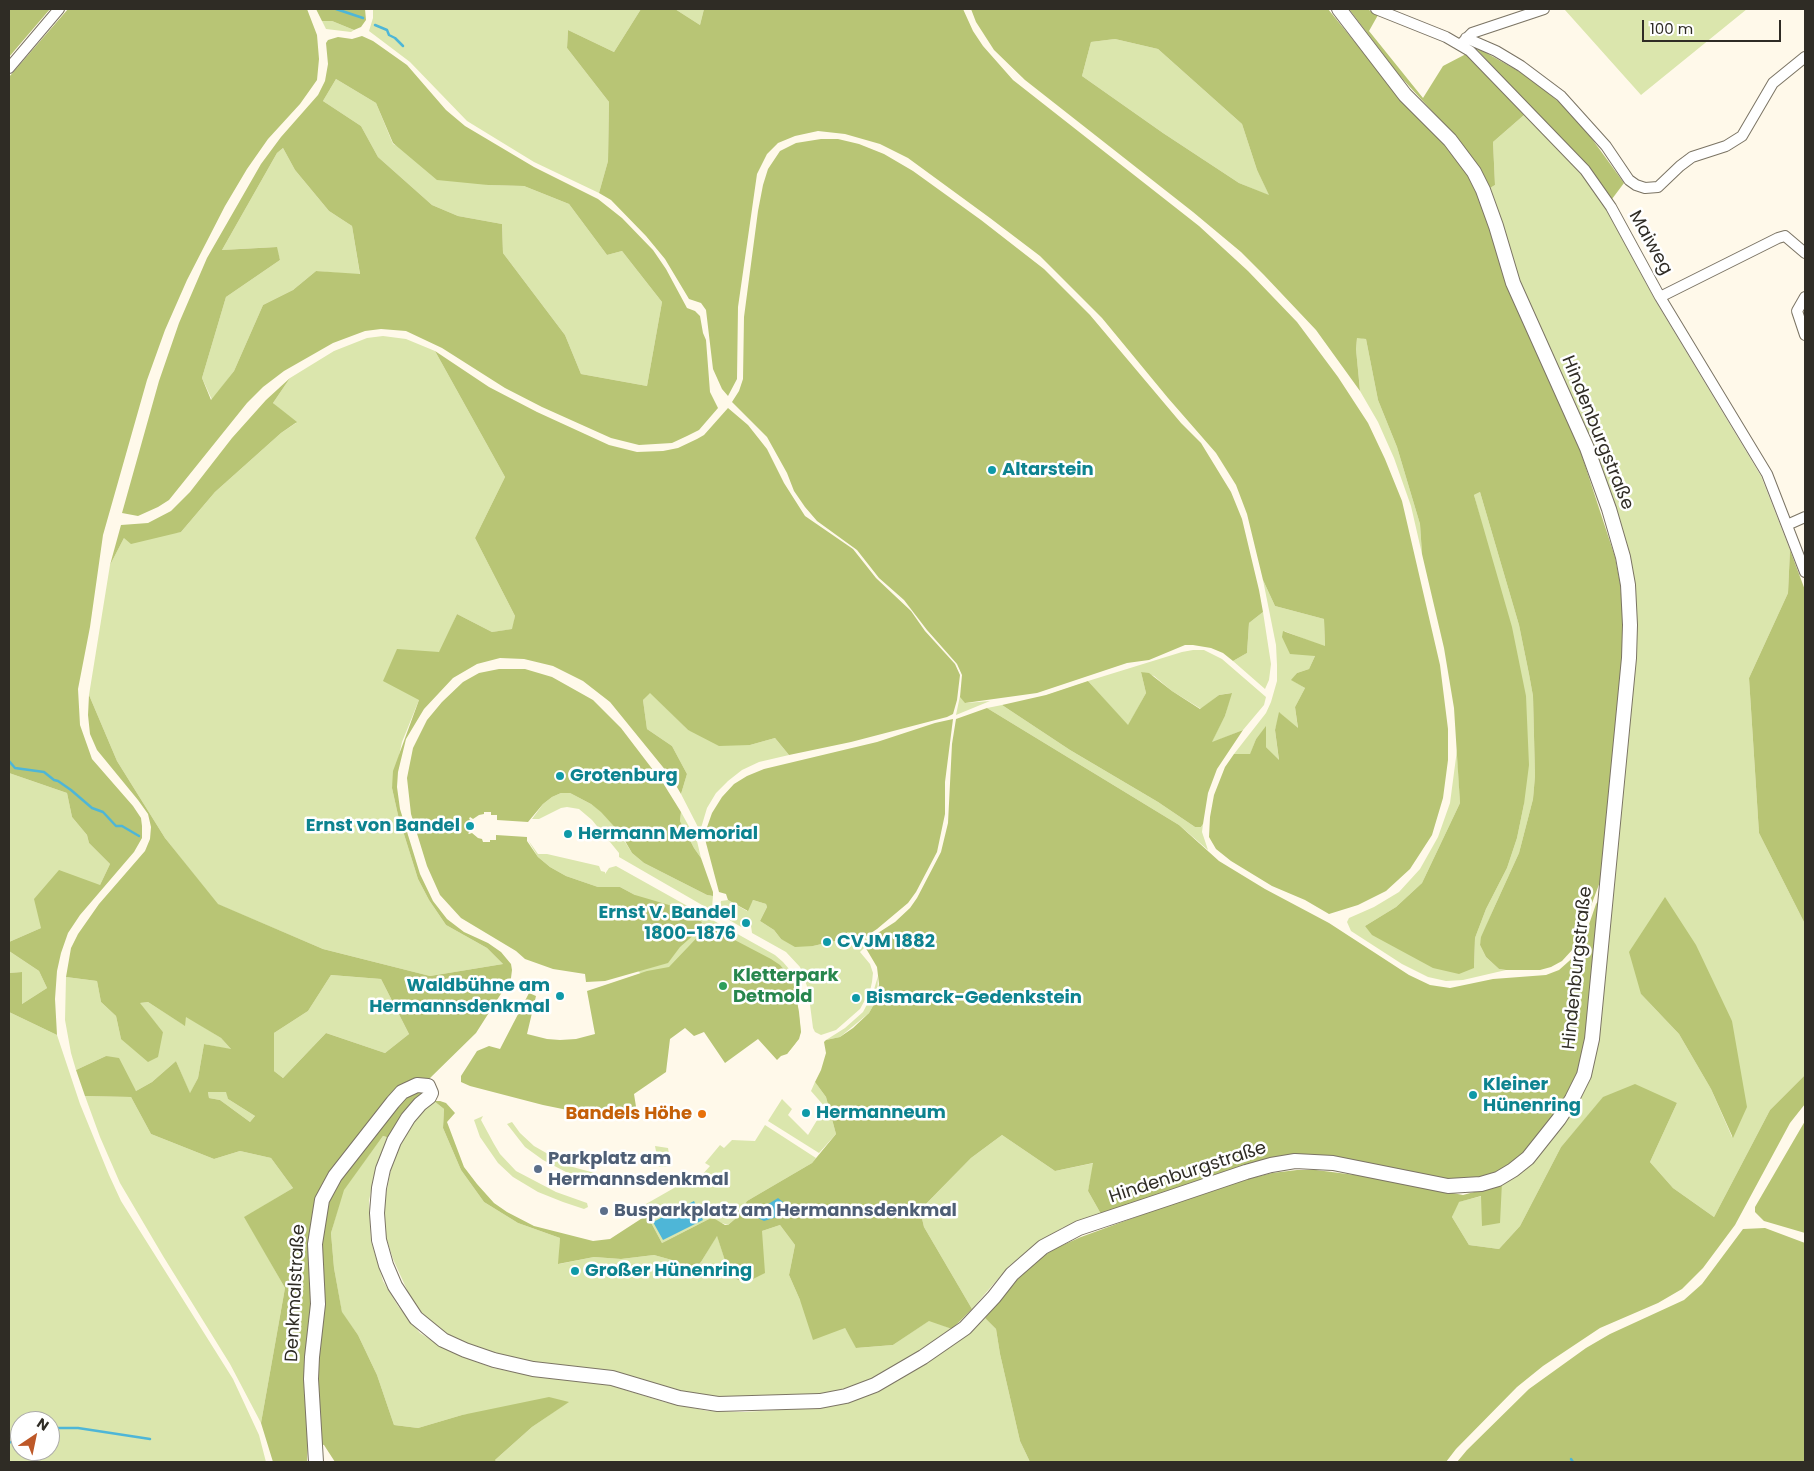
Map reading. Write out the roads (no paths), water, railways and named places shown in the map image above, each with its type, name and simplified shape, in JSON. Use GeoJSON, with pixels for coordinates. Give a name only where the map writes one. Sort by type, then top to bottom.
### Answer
{"type":"FeatureCollection","features":[{"type":"Feature","properties":{"kind":"main road","name":"Hindenburgstraße"},"geometry":{"type":"LineString","coordinates":[[430,1087],[430,1095],[404,1122],[390,1150],[379,1188],[377,1213],[379,1240],[386,1264],[396,1286],[416,1318],[443,1340],[494,1360],[533,1369],[612,1378],[679,1398],[718,1404],[820,1400],[846,1396],[875,1385],[929,1353],[965,1328],[974,1320],[1019,1266],[1051,1242],[1079,1228],[1246,1172],[1271,1165],[1295,1162],[1333,1163],[1370,1169],[1432,1184],[1465,1187],[1498,1179],[1513,1170],[1528,1158],[1546,1137],[1572,1099],[1584,1074],[1592,1039],[1629,658],[1628,585],[1623,557],[1609,508],[1587,448],[1513,283],[1496,226],[1483,190],[1474,172],[1450,140],[1405,95],[1340,9]]}},
{"type":"Feature","properties":{"kind":"main road","name":"Denkmalstraße"},"geometry":{"type":"LineString","coordinates":[[316,1462],[311,1379],[318,1304],[314,1244],[322,1200],[335,1176],[396,1098],[406,1090],[417,1085],[430,1087]]}},
{"type":"Feature","properties":{"kind":"street"},"geometry":{"type":"LineString","coordinates":[[9,68],[59,9]]}},
{"type":"Feature","properties":{"kind":"street","name":"Maiweg"},"geometry":{"type":"LineString","coordinates":[[1376,9],[1464,41],[1470,51],[1585,170],[1611,207],[1660,297],[1766,474],[1805,572]]}},
{"type":"Feature","properties":{"kind":"street"},"geometry":{"type":"LineString","coordinates":[[1541,9],[1472,33],[1464,41],[1496,51],[1521,66],[1561,96],[1606,146],[1629,180],[1645,188],[1658,187],[1680,166],[1692,158],[1726,146],[1742,136],[1774,83],[1805,57]]}},
{"type":"Feature","properties":{"kind":"street"},"geometry":{"type":"LineString","coordinates":[[1660,297],[1778,238],[1785,236],[1805,253]]}},
{"type":"Feature","properties":{"kind":"street"},"geometry":{"type":"LineString","coordinates":[[1805,297],[1797,311],[1805,335]]}},
{"type":"Feature","properties":{"kind":"street"},"geometry":{"type":"LineString","coordinates":[[1787,525],[1805,517]]}},
{"type":"Feature","properties":{"kind":"water"},"geometry":{"type":"Polygon","coordinates":[[[778,1198],[783,1202],[784,1206],[777,1217],[764,1221],[756,1217],[757,1211],[778,1198]]]}},
{"type":"Feature","properties":{"kind":"water"},"geometry":{"type":"Polygon","coordinates":[[[694,1201],[703,1220],[663,1240],[653,1222],[694,1201]]]}},
{"type":"Feature","properties":{"kind":"waterway"},"geometry":{"type":"LineString","coordinates":[[336,9],[363,18]]}},
{"type":"Feature","properties":{"kind":"waterway"},"geometry":{"type":"LineString","coordinates":[[375,25],[387,30],[389,35],[403,46]]}},
{"type":"Feature","properties":{"kind":"waterway"},"geometry":{"type":"LineString","coordinates":[[9,761],[15,768],[44,772],[71,790],[92,808],[103,812],[116,826],[122,826],[139,836]]}},
{"type":"Feature","properties":{"kind":"waterway"},"geometry":{"type":"LineString","coordinates":[[60,1428],[78,1428],[150,1439]]}},
{"type":"Feature","properties":{"kind":"place","name":"Altarstein"},"geometry":{"type":"Point","coordinates":[992,470]}},
{"type":"Feature","properties":{"kind":"place","name":"Grotenburg"},"geometry":{"type":"Point","coordinates":[560,776]}},
{"type":"Feature","properties":{"kind":"place","name":"Ernst von Bandel"},"geometry":{"type":"Point","coordinates":[470,826]}},
{"type":"Feature","properties":{"kind":"place","name":"Hermann Memorial"},"geometry":{"type":"Point","coordinates":[568,834]}},
{"type":"Feature","properties":{"kind":"place","name":"Ernst V. Bandel 1800-1876"},"geometry":{"type":"Point","coordinates":[746,923]}},
{"type":"Feature","properties":{"kind":"place","name":"CVJM 1882"},"geometry":{"type":"Point","coordinates":[827,942]}},
{"type":"Feature","properties":{"kind":"place","name":"Kletterpark Detmold"},"geometry":{"type":"Point","coordinates":[723,986]}},
{"type":"Feature","properties":{"kind":"place","name":"Waldbühne am Hermannsdenkmal"},"geometry":{"type":"Point","coordinates":[560,996]}},
{"type":"Feature","properties":{"kind":"place","name":"Bismarck-Gedenkstein"},"geometry":{"type":"Point","coordinates":[856,998]}},
{"type":"Feature","properties":{"kind":"place","name":"Kleiner Hünenring"},"geometry":{"type":"Point","coordinates":[1473,1095]}},
{"type":"Feature","properties":{"kind":"place","name":"Hermanneum"},"geometry":{"type":"Point","coordinates":[806,1113]}},
{"type":"Feature","properties":{"kind":"place","name":"Bandels Höhe"},"geometry":{"type":"Point","coordinates":[702,1114]}},
{"type":"Feature","properties":{"kind":"place","name":"Parkplatz am Hermannsdenkmal"},"geometry":{"type":"Point","coordinates":[538,1169]}},
{"type":"Feature","properties":{"kind":"place","name":"Busparkplatz am Hermannsdenkmal"},"geometry":{"type":"Point","coordinates":[604,1211]}},
{"type":"Feature","properties":{"kind":"place","name":"Großer Hünenring"},"geometry":{"type":"Point","coordinates":[575,1271]}}]}
